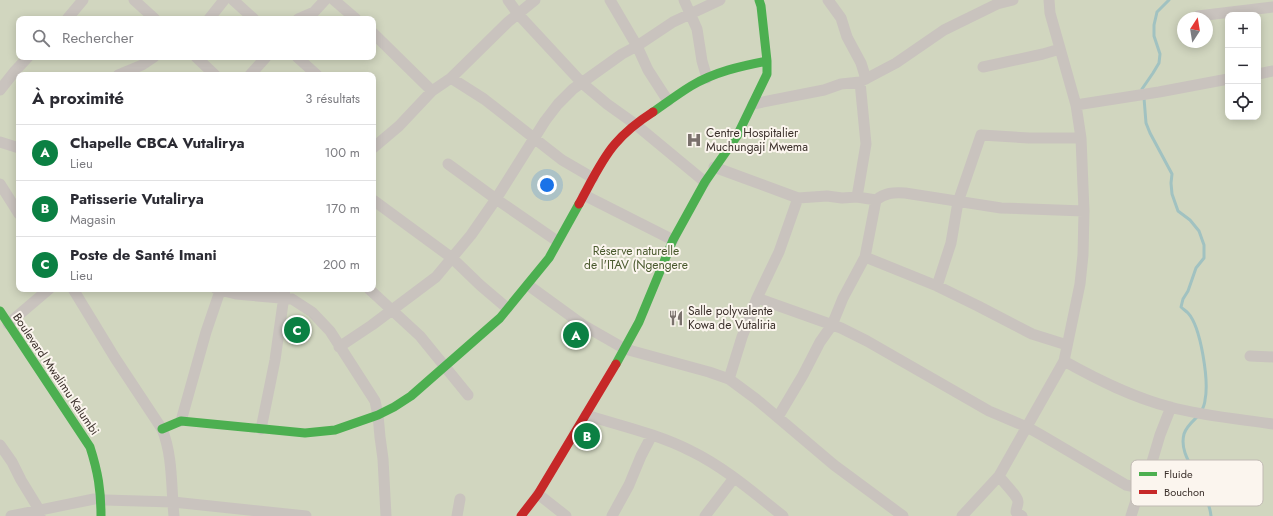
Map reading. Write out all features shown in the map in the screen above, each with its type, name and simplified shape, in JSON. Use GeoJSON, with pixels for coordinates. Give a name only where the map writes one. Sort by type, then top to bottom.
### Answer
{"type":"FeatureCollection","features":[{"type":"Feature","properties":{"kind":"street"},"geometry":{"type":"LineString","coordinates":[[70,16],[83,0]]}},
{"type":"Feature","properties":{"kind":"street"},"geometry":{"type":"LineString","coordinates":[[134,0],[152,16]]}},
{"type":"Feature","properties":{"kind":"street"},"geometry":{"type":"LineString","coordinates":[[211,16],[224,0]]}},
{"type":"Feature","properties":{"kind":"street"},"geometry":{"type":"LineString","coordinates":[[233,0],[251,16]]}},
{"type":"Feature","properties":{"kind":"street"},"geometry":{"type":"LineString","coordinates":[[305,16],[314,12],[325,0]]}},
{"type":"Feature","properties":{"kind":"street"},"geometry":{"type":"LineString","coordinates":[[334,0],[353,16]]}},
{"type":"Feature","properties":{"kind":"street"},"geometry":{"type":"LineString","coordinates":[[508,0],[518,14],[582,83],[607,104],[635,124],[705,182]]}},
{"type":"Feature","properties":{"kind":"street"},"geometry":{"type":"LineString","coordinates":[[376,145],[399,126],[432,91],[451,78],[508,22],[535,0]]}},
{"type":"Feature","properties":{"kind":"street"},"geometry":{"type":"LineString","coordinates":[[610,0],[637,46],[648,70],[668,101]]}},
{"type":"Feature","properties":{"kind":"street"},"geometry":{"type":"LineString","coordinates":[[684,0],[697,29],[701,56],[707,78]]}},
{"type":"Feature","properties":{"kind":"street"},"geometry":{"type":"LineString","coordinates":[[339,346],[372,326],[436,278],[471,235],[496,200],[545,120],[558,104],[573,90],[622,54],[673,22],[720,0]]}},
{"type":"Feature","properties":{"kind":"street"},"geometry":{"type":"LineString","coordinates":[[521,516],[538,494],[625,349],[639,322],[673,240],[705,182],[737,136],[767,74],[767,61],[760,0]]}},
{"type":"Feature","properties":{"kind":"street"},"geometry":{"type":"LineString","coordinates":[[828,0],[841,18],[847,37],[861,63],[866,144],[857,197]]}},
{"type":"Feature","properties":{"kind":"street"},"geometry":{"type":"LineString","coordinates":[[753,104],[824,90],[841,84],[863,81],[896,63],[944,30],[996,2],[1013,0]]}},
{"type":"Feature","properties":{"kind":"street"},"geometry":{"type":"LineString","coordinates":[[962,516],[999,476],[1064,361],[1080,284],[1083,255],[1084,211],[1081,138],[1076,105],[1050,13],[1048,0]]}},
{"type":"Feature","properties":{"kind":"street"},"geometry":{"type":"LineString","coordinates":[[1213,14],[1273,7]]}},
{"type":"Feature","properties":{"kind":"street"},"geometry":{"type":"LineString","coordinates":[[376,36],[432,91]]}},
{"type":"Feature","properties":{"kind":"street"},"geometry":{"type":"LineString","coordinates":[[983,67],[1060,49]]}},
{"type":"Feature","properties":{"kind":"street"},"geometry":{"type":"LineString","coordinates":[[0,90],[14,71],[25,60]]}},
{"type":"Feature","properties":{"kind":"street"},"geometry":{"type":"LineString","coordinates":[[126,72],[142,66],[150,60]]}},
{"type":"Feature","properties":{"kind":"street"},"geometry":{"type":"LineString","coordinates":[[199,60],[212,72]]}},
{"type":"Feature","properties":{"kind":"street"},"geometry":{"type":"LineString","coordinates":[[253,72],[263,60]]}},
{"type":"Feature","properties":{"kind":"street"},"geometry":{"type":"LineString","coordinates":[[300,60],[314,72]]}},
{"type":"Feature","properties":{"kind":"street"},"geometry":{"type":"LineString","coordinates":[[162,429],[181,421],[305,433],[335,430],[378,415],[394,407],[411,396],[500,318],[549,258],[593,178],[614,145],[635,124],[668,101],[707,78],[739,66],[767,61]]}},
{"type":"Feature","properties":{"kind":"street"},"geometry":{"type":"LineString","coordinates":[[1261,73],[1273,71]]}},
{"type":"Feature","properties":{"kind":"street"},"geometry":{"type":"LineString","coordinates":[[451,78],[484,99],[562,160],[593,178]]}},
{"type":"Feature","properties":{"kind":"street"},"geometry":{"type":"LineString","coordinates":[[1076,105],[1225,80]]}},
{"type":"Feature","properties":{"kind":"street"},"geometry":{"type":"LineString","coordinates":[[937,286],[951,243],[958,202],[981,135],[1029,138],[1081,138]]}},
{"type":"Feature","properties":{"kind":"street"},"geometry":{"type":"LineString","coordinates":[[0,142],[16,147]]}},
{"type":"Feature","properties":{"kind":"street"},"geometry":{"type":"LineString","coordinates":[[448,164],[496,200],[557,241]]}},
{"type":"Feature","properties":{"kind":"street"},"geometry":{"type":"LineString","coordinates":[[714,168],[798,198],[827,196],[842,198],[857,197],[876,200]]}},
{"type":"Feature","properties":{"kind":"street"},"geometry":{"type":"LineString","coordinates":[[0,184],[16,209]]}},
{"type":"Feature","properties":{"kind":"street"},"geometry":{"type":"LineString","coordinates":[[778,417],[803,375],[820,342],[832,325],[843,298],[865,256],[876,200],[884,194],[899,193],[1001,208],[1084,211]]}},
{"type":"Feature","properties":{"kind":"street"},"geometry":{"type":"LineString","coordinates":[[584,195],[673,240]]}},
{"type":"Feature","properties":{"kind":"street"},"geometry":{"type":"LineString","coordinates":[[728,379],[742,336],[757,298],[779,252],[798,198]]}},
{"type":"Feature","properties":{"kind":"street"},"geometry":{"type":"LineString","coordinates":[[376,202],[452,258],[480,286],[507,308]]}},
{"type":"Feature","properties":{"kind":"street"},"geometry":{"type":"LineString","coordinates":[[865,256],[937,286],[1032,334],[1067,345]]}},
{"type":"Feature","properties":{"kind":"street"},"geometry":{"type":"LineString","coordinates":[[528,285],[583,325],[625,349],[709,372],[728,379],[756,399],[834,465],[903,516]]}},
{"type":"Feature","properties":{"kind":"street"},"geometry":{"type":"LineString","coordinates":[[8,324],[45,292]]}},
{"type":"Feature","properties":{"kind":"street"},"geometry":{"type":"LineString","coordinates":[[74,292],[162,429],[166,438],[169,455],[174,516]]}},
{"type":"Feature","properties":{"kind":"street"},"geometry":{"type":"LineString","coordinates":[[181,421],[217,292]]}},
{"type":"Feature","properties":{"kind":"street"},"geometry":{"type":"LineString","coordinates":[[227,292],[236,294],[284,294],[312,312],[330,330],[375,401],[378,415],[386,516]]}},
{"type":"Feature","properties":{"kind":"street"},"geometry":{"type":"LineString","coordinates":[[372,292],[420,336],[468,395]]}},
{"type":"Feature","properties":{"kind":"street"},"geometry":{"type":"LineString","coordinates":[[261,429],[275,360],[284,294]]}},
{"type":"Feature","properties":{"kind":"street"},"geometry":{"type":"LineString","coordinates":[[757,298],[841,328],[867,340],[989,411],[1027,427],[1126,485],[1131,486]]}},
{"type":"Feature","properties":{"kind":"street","name":"Boulevard Mwalimu Kalumbi"},"geometry":{"type":"LineString","coordinates":[[0,311],[90,447],[97,469],[101,516]]}},
{"type":"Feature","properties":{"kind":"street"},"geometry":{"type":"LineString","coordinates":[[1250,356],[1273,358]]}},
{"type":"Feature","properties":{"kind":"street"},"geometry":{"type":"LineString","coordinates":[[1064,361],[1096,379],[1171,408],[1227,418],[1273,424]]}},
{"type":"Feature","properties":{"kind":"street"},"geometry":{"type":"LineString","coordinates":[[1153,460],[1160,435],[1171,408]]}},
{"type":"Feature","properties":{"kind":"street"},"geometry":{"type":"LineString","coordinates":[[586,415],[652,435],[691,450],[734,478],[783,516]]}},
{"type":"Feature","properties":{"kind":"street"},"geometry":{"type":"LineString","coordinates":[[612,516],[629,485],[641,456],[652,435]]}},
{"type":"Feature","properties":{"kind":"street"},"geometry":{"type":"LineString","coordinates":[[1,448],[12,462],[40,514]]}},
{"type":"Feature","properties":{"kind":"street"},"geometry":{"type":"LineString","coordinates":[[999,476],[1016,496],[1018,502],[1016,512],[1022,516]]}},
{"type":"Feature","properties":{"kind":"street"},"geometry":{"type":"LineString","coordinates":[[705,516],[734,478]]}},
{"type":"Feature","properties":{"kind":"street"},"geometry":{"type":"LineString","coordinates":[[538,494],[566,516]]}},
{"type":"Feature","properties":{"kind":"street"},"geometry":{"type":"LineString","coordinates":[[11,516],[40,514],[100,499],[173,502],[278,515],[306,516]]}},
{"type":"Feature","properties":{"kind":"street"},"geometry":{"type":"LineString","coordinates":[[457,516],[460,499]]}},
{"type":"Feature","properties":{"kind":"street"},"geometry":{"type":"LineString","coordinates":[[1131,516],[1134,506]]}},
{"type":"Feature","properties":{"kind":"green space","name":"Réserve naturelle de l'ITAV (Ngengere"},"geometry":{"type":"Polygon","coordinates":[[[0,0],[1273,0],[1273,516],[0,516],[0,0]]]}},
{"type":"Feature","properties":{"kind":"waterway"},"geometry":{"type":"LineString","coordinates":[[1142,89],[1159,63],[1160,54],[1154,36],[1154,25],[1157,12],[1169,0]]}},
{"type":"Feature","properties":{"kind":"waterway"},"geometry":{"type":"LineString","coordinates":[[1144,98],[1146,123],[1172,174],[1172,194],[1178,211],[1190,220],[1199,231],[1204,245],[1204,258],[1196,268],[1181,307],[1193,320],[1203,355],[1206,391],[1205,403],[1201,412]]}},
{"type":"Feature","properties":{"kind":"waterway"},"geometry":{"type":"LineString","coordinates":[[1188,460],[1183,445],[1184,434],[1190,424],[1198,416]]}},
{"type":"Feature","properties":{"kind":"waterway"},"geometry":{"type":"LineString","coordinates":[[1209,506],[1211,516]]}},
{"type":"Feature","properties":{"kind":"traffic: fast"},"geometry":{"type":"LineString","coordinates":[[616,364],[639,322],[673,240],[705,182],[737,136],[767,74],[767,61],[761,6],[759,0]]}},
{"type":"Feature","properties":{"kind":"traffic: fast"},"geometry":{"type":"LineString","coordinates":[[653,112],[700,81],[718,73],[738,67],[767,61]]}},
{"type":"Feature","properties":{"kind":"traffic: fast"},"geometry":{"type":"LineString","coordinates":[[162,429],[181,421],[305,433],[335,430],[378,415],[394,407],[411,396],[500,318],[549,258],[579,204]]}},
{"type":"Feature","properties":{"kind":"traffic: fast"},"geometry":{"type":"LineString","coordinates":[[0,311],[90,447],[98,481],[101,516]]}},
{"type":"Feature","properties":{"kind":"traffic: jam"},"geometry":{"type":"LineString","coordinates":[[579,204],[600,165],[610,150],[633,126],[653,112]]}},
{"type":"Feature","properties":{"kind":"traffic: jam"},"geometry":{"type":"LineString","coordinates":[[521,516],[538,494],[616,364]]}},
{"type":"Feature","properties":{"kind":"place","name":"Centre Hospitalier Muchungaji Mwema"},"geometry":{"type":"Point","coordinates":[694,140]}},
{"type":"Feature","properties":{"kind":"place","name":"Salle polyvalente Kowa de Vutaliria"},"geometry":{"type":"Point","coordinates":[676,318]}},
{"type":"Feature","properties":{"kind":"place","name":"Poste de Santé Imani"},"geometry":{"type":"Point","coordinates":[297,330]}},
{"type":"Feature","properties":{"kind":"place","name":"Chapelle CBCA Vutalirya"},"geometry":{"type":"Point","coordinates":[576,335]}},
{"type":"Feature","properties":{"kind":"place","name":"Patisserie Vutalirya"},"geometry":{"type":"Point","coordinates":[587,436]}}]}
